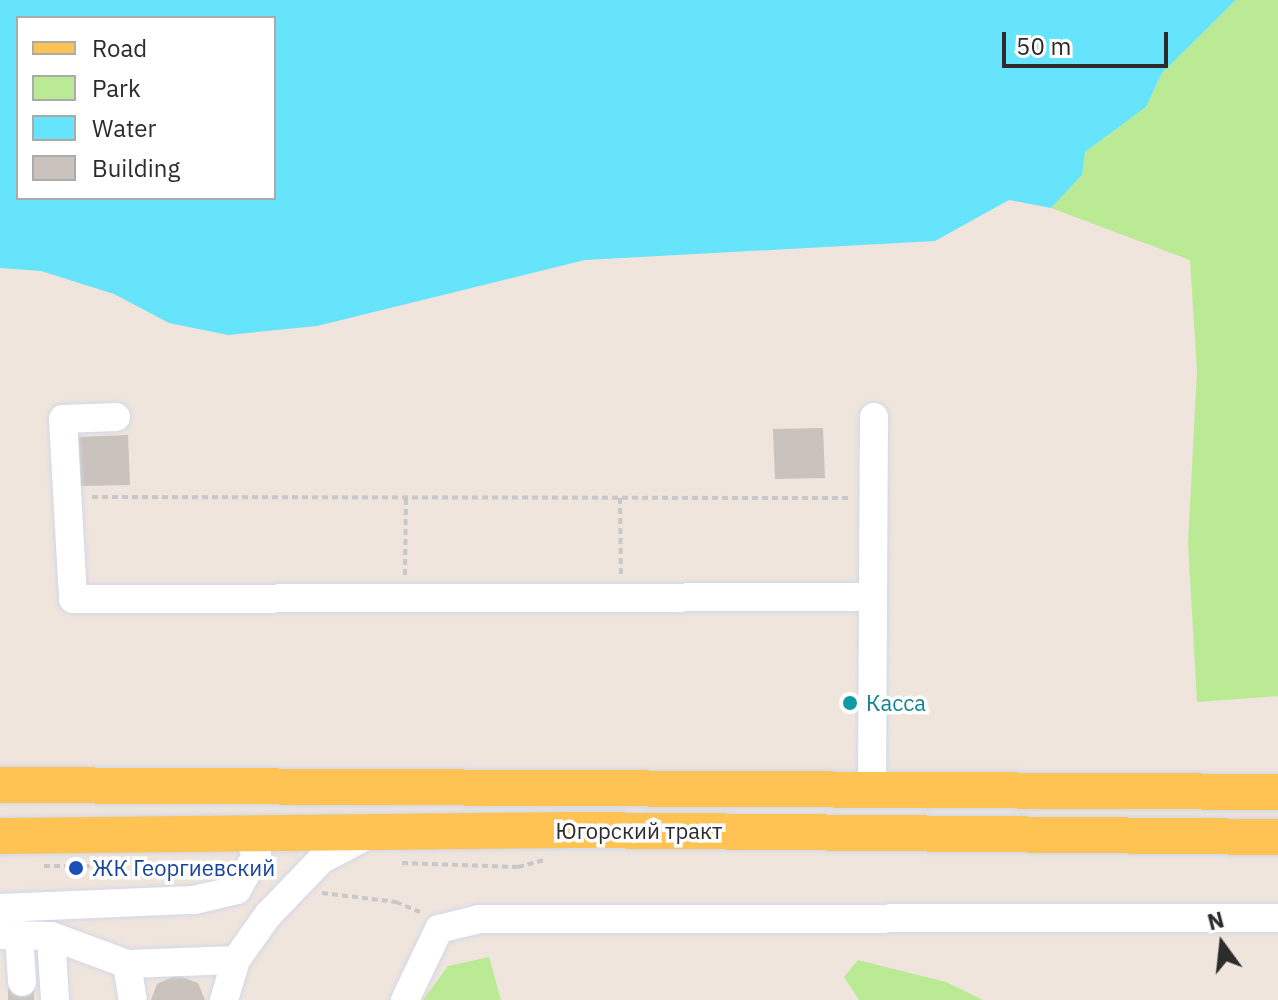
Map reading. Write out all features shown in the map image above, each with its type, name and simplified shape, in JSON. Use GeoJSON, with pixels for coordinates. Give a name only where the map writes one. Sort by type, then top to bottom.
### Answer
{"type":"FeatureCollection","features":[{"type":"Feature","properties":{"kind":"main road","name":"Югорский тракт"},"geometry":{"type":"LineString","coordinates":[[0,785],[1278,792]]}},
{"type":"Feature","properties":{"kind":"main road","name":"Югорский тракт"},"geometry":{"type":"LineString","coordinates":[[0,836],[377,831],[1278,837]]}},
{"type":"Feature","properties":{"kind":"lane"},"geometry":{"type":"LineString","coordinates":[[116,417],[63,419],[73,599],[873,597]]}},
{"type":"Feature","properties":{"kind":"lane"},"geometry":{"type":"LineString","coordinates":[[872,791],[874,417]]}},
{"type":"Feature","properties":{"kind":"lane"},"geometry":{"type":"LineString","coordinates":[[0,908],[194,900],[237,890],[257,854],[245,834],[230,831]]}},
{"type":"Feature","properties":{"kind":"lane"},"geometry":{"type":"LineString","coordinates":[[224,1000],[236,960],[288,894],[343,843],[377,831]]}},
{"type":"Feature","properties":{"kind":"lane"},"geometry":{"type":"LineString","coordinates":[[405,1000],[439,929],[479,919],[615,915],[1278,918]]}},
{"type":"Feature","properties":{"kind":"lane"},"geometry":{"type":"LineString","coordinates":[[22,982],[9,935],[51,936],[127,964],[236,960]]}},
{"type":"Feature","properties":{"kind":"lane"},"geometry":{"type":"LineString","coordinates":[[51,936],[55,1000]]}},
{"type":"Feature","properties":{"kind":"lane"},"geometry":{"type":"LineString","coordinates":[[127,964],[133,1000]]}},
{"type":"Feature","properties":{"kind":"path"},"geometry":{"type":"LineString","coordinates":[[68,497],[873,498]]}},
{"type":"Feature","properties":{"kind":"path"},"geometry":{"type":"LineString","coordinates":[[405,598],[406,498]]}},
{"type":"Feature","properties":{"kind":"path"},"geometry":{"type":"LineString","coordinates":[[620,498],[621,597]]}},
{"type":"Feature","properties":{"kind":"path"},"geometry":{"type":"LineString","coordinates":[[288,894],[396,902],[415,907],[439,929]]}},
{"type":"Feature","properties":{"kind":"green space"},"geometry":{"type":"Polygon","coordinates":[[[1236,0],[1278,0],[1278,696],[1197,702],[1188,543],[1197,371],[1190,260],[1051,208],[1082,175],[1085,152],[1146,107],[1162,73],[1236,0]]]}},
{"type":"Feature","properties":{"kind":"green space"},"geometry":{"type":"Polygon","coordinates":[[[489,957],[501,1000],[423,1000],[448,966],[489,957]]]}},
{"type":"Feature","properties":{"kind":"green space"},"geometry":{"type":"Polygon","coordinates":[[[858,960],[946,982],[983,1000],[859,1000],[844,977],[858,960]]]}},
{"type":"Feature","properties":{"kind":"water"},"geometry":{"type":"Polygon","coordinates":[[[0,0],[1236,0],[1162,73],[1146,107],[1085,152],[1082,175],[1051,208],[1009,200],[935,241],[585,260],[317,326],[228,335],[169,323],[114,294],[41,271],[0,268],[0,0]]]}},
{"type":"Feature","properties":{"kind":"building"},"geometry":{"type":"Polygon","coordinates":[[[823,428],[825,478],[775,479],[773,429],[823,428]]]}},
{"type":"Feature","properties":{"kind":"building"},"geometry":{"type":"Polygon","coordinates":[[[128,435],[130,485],[80,486],[78,437],[128,435]]]}},
{"type":"Feature","properties":{"kind":"building"},"geometry":{"type":"Polygon","coordinates":[[[177,975],[198,983],[205,1000],[151,1000],[157,984],[177,975]]]}},
{"type":"Feature","properties":{"kind":"building"},"geometry":{"type":"Polygon","coordinates":[[[8,982],[34,982],[34,1000],[8,1000],[8,982]]]}},
{"type":"Feature","properties":{"kind":"place","name":"Касса"},"geometry":{"type":"Point","coordinates":[850,703]}},
{"type":"Feature","properties":{"kind":"place","name":"ЖК Георгиевский"},"geometry":{"type":"Point","coordinates":[76,868]}}]}
